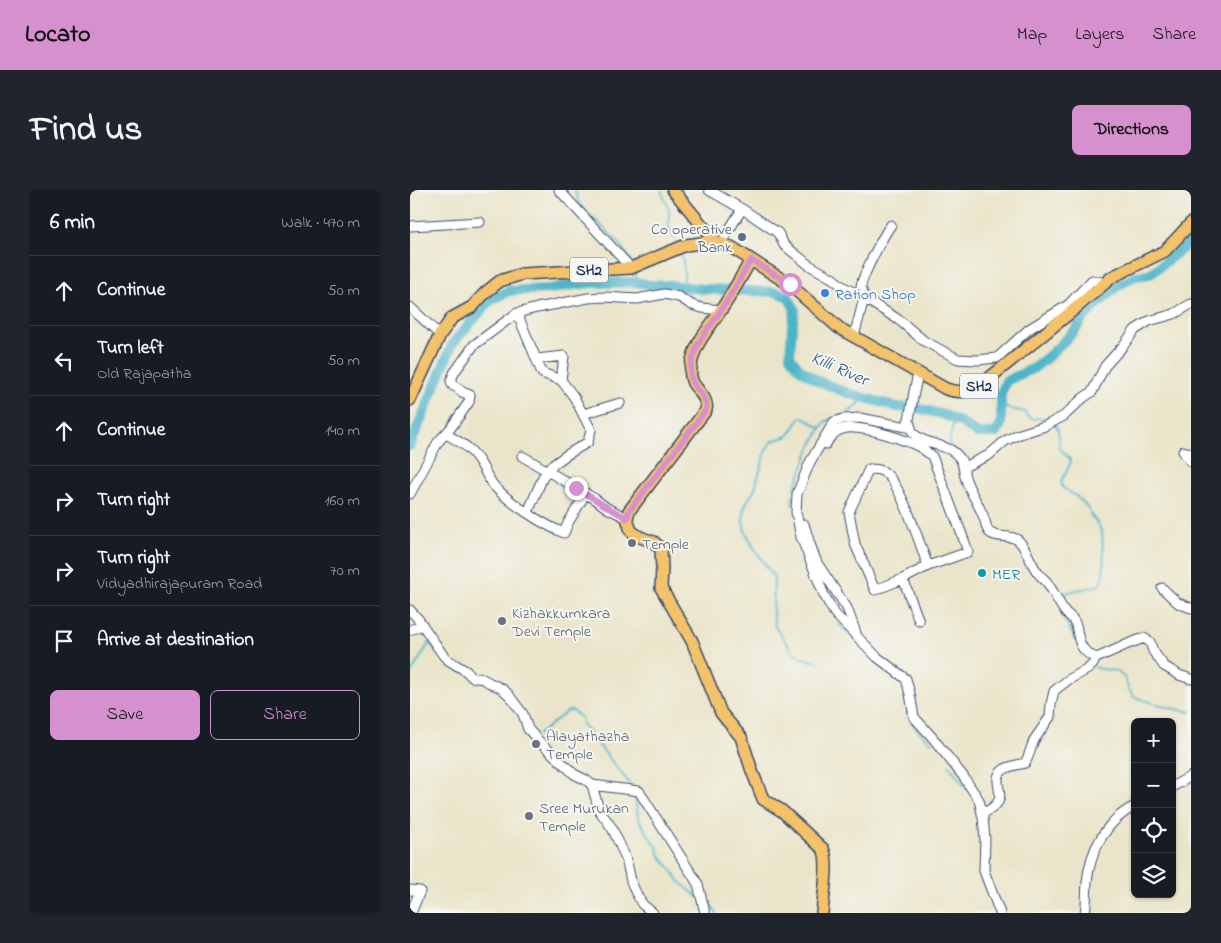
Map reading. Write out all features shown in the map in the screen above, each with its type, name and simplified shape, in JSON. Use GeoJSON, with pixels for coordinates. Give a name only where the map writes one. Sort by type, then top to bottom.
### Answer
{"type":"FeatureCollection","features":[{"type":"Feature","properties":{"kind":"main road"},"geometry":{"type":"LineString","coordinates":[[673,190],[718,242]]}},
{"type":"Feature","properties":{"kind":"main road","name":"SH2"},"geometry":{"type":"LineString","coordinates":[[410,400],[440,334],[452,318],[472,307],[500,281],[522,274],[631,268],[686,245],[718,242],[730,247],[790,284],[839,328],[946,389],[966,392],[977,388],[1072,312],[1112,277],[1165,251],[1191,223]]}},
{"type":"Feature","properties":{"kind":"main road"},"geometry":{"type":"LineString","coordinates":[[751,260],[695,351],[691,366],[693,382],[705,400],[706,410],[629,511],[627,518],[632,531],[640,537],[654,542],[661,549],[661,588],[692,641],[721,713],[741,737],[763,799],[782,811],[826,854],[822,913]]}},
{"type":"Feature","properties":{"kind":"street"},"geometry":{"type":"LineString","coordinates":[[559,190],[631,268]]}},
{"type":"Feature","properties":{"kind":"street"},"geometry":{"type":"LineString","coordinates":[[710,190],[778,233],[784,245],[808,265],[899,320],[924,341],[958,359],[998,358],[1029,329],[1068,304],[1092,280],[1106,283]]}},
{"type":"Feature","properties":{"kind":"street"},"geometry":{"type":"LineString","coordinates":[[718,242],[742,209]]}},
{"type":"Feature","properties":{"kind":"street"},"geometry":{"type":"LineString","coordinates":[[410,226],[480,222]]}},
{"type":"Feature","properties":{"kind":"street"},"geometry":{"type":"LineString","coordinates":[[854,337],[864,298],[861,287],[879,244],[891,225]]}},
{"type":"Feature","properties":{"kind":"street"},"geometry":{"type":"LineString","coordinates":[[410,494],[438,442],[470,402],[470,395],[453,386],[451,381],[454,373],[474,345],[517,313],[588,298],[637,299],[664,294],[679,297],[692,305],[702,308],[721,310]]}},
{"type":"Feature","properties":{"kind":"street"},"geometry":{"type":"LineString","coordinates":[[964,467],[989,455],[1005,441],[1064,416],[1092,392],[1105,366],[1135,330],[1148,321],[1174,314],[1191,304]]}},
{"type":"Feature","properties":{"kind":"street"},"geometry":{"type":"LineString","coordinates":[[410,307],[440,334]]}},
{"type":"Feature","properties":{"kind":"street"},"geometry":{"type":"LineString","coordinates":[[517,313],[542,373],[561,380],[574,397],[591,430],[588,442],[546,470],[528,512]]}},
{"type":"Feature","properties":{"kind":"street"},"geometry":{"type":"LineString","coordinates":[[536,359],[564,356],[561,380]]}},
{"type":"Feature","properties":{"kind":"street"},"geometry":{"type":"LineString","coordinates":[[902,440],[918,374]]}},
{"type":"Feature","properties":{"kind":"street"},"geometry":{"type":"LineString","coordinates":[[583,414],[620,403]]}},
{"type":"Feature","properties":{"kind":"street"},"geometry":{"type":"LineString","coordinates":[[908,421],[860,418],[842,419],[834,422],[810,462],[797,494],[796,512],[801,538],[824,595],[835,614],[877,657],[906,679],[914,717],[963,776],[979,800],[985,838],[984,871],[1000,913]]}},
{"type":"Feature","properties":{"kind":"street"},"geometry":{"type":"LineString","coordinates":[[908,421],[911,424],[911,431],[916,436],[925,442],[943,447],[956,454],[963,463],[968,486],[989,532],[991,534],[1011,537],[1020,542],[1037,572],[1045,580],[1065,612],[1074,621],[1082,648],[1086,653],[1096,658]]}},
{"type":"Feature","properties":{"kind":"street"},"geometry":{"type":"LineString","coordinates":[[857,637],[847,608],[817,564],[802,513],[803,491],[816,462],[830,438],[837,432],[846,428],[865,429],[902,440],[923,449],[932,456],[968,552],[928,566],[903,580],[875,590],[855,544],[849,512],[869,469],[878,469],[885,472],[901,497],[928,566]]}},
{"type":"Feature","properties":{"kind":"street"},"geometry":{"type":"LineString","coordinates":[[446,434],[467,446],[494,486],[509,499],[549,526],[564,533],[586,493]]}},
{"type":"Feature","properties":{"kind":"street"},"geometry":{"type":"LineString","coordinates":[[1191,453],[1183,451],[1191,462]]}},
{"type":"Feature","properties":{"kind":"street"},"geometry":{"type":"LineString","coordinates":[[522,456],[586,493],[607,508],[627,518]]}},
{"type":"Feature","properties":{"kind":"street"},"geometry":{"type":"LineString","coordinates":[[903,580],[919,621]]}},
{"type":"Feature","properties":{"kind":"street"},"geometry":{"type":"LineString","coordinates":[[1162,588],[1178,603],[1191,608]]}},
{"type":"Feature","properties":{"kind":"street"},"geometry":{"type":"LineString","coordinates":[[410,610],[448,660],[472,677],[483,679],[501,688],[508,694],[523,714],[528,729],[552,755],[565,764],[574,774],[592,785],[640,791],[698,884],[705,913]]}},
{"type":"Feature","properties":{"kind":"street"},"geometry":{"type":"LineString","coordinates":[[410,630],[422,624]]}},
{"type":"Feature","properties":{"kind":"street"},"geometry":{"type":"LineString","coordinates":[[982,814],[992,808],[998,801],[1000,795],[997,781],[1001,771],[1025,763],[1034,740],[1050,718],[1054,691],[1068,680],[1088,669],[1096,658],[1144,638],[1150,642],[1153,651],[1164,666],[1190,678]]}},
{"type":"Feature","properties":{"kind":"street"},"geometry":{"type":"LineString","coordinates":[[1176,785],[1191,776]]}},
{"type":"Feature","properties":{"kind":"street"},"geometry":{"type":"LineString","coordinates":[[592,785],[599,810],[612,828],[624,854],[635,891],[642,904],[654,913]]}},
{"type":"Feature","properties":{"kind":"street"},"geometry":{"type":"LineString","coordinates":[[1085,913],[1090,861],[1109,826],[1131,808]]}},
{"type":"Feature","properties":{"kind":"street"},"geometry":{"type":"LineString","coordinates":[[410,890],[420,891],[411,913]]}},
{"type":"Feature","properties":{"kind":"waterway"},"geometry":{"type":"LineString","coordinates":[[575,190],[579,204],[620,244],[632,262]]}},
{"type":"Feature","properties":{"kind":"waterway"},"geometry":{"type":"LineString","coordinates":[[661,190],[669,210],[669,228],[677,243]]}},
{"type":"Feature","properties":{"kind":"waterway","name":"Killi River"},"geometry":{"type":"LineString","coordinates":[[410,446],[453,343],[490,301],[509,291],[550,289],[591,283],[637,282],[650,285],[703,289],[777,292],[788,297],[795,309],[790,356],[800,369],[818,381],[848,393],[897,407],[921,409],[945,415],[977,433],[996,433],[1001,424],[1001,394],[1006,381],[1034,368],[1050,355],[1074,331],[1084,317],[1116,287],[1135,276],[1150,274],[1191,240]]}},
{"type":"Feature","properties":{"kind":"waterway"},"geometry":{"type":"LineString","coordinates":[[681,252],[684,267],[684,287]]}},
{"type":"Feature","properties":{"kind":"waterway"},"geometry":{"type":"LineString","coordinates":[[635,272],[637,282]]}},
{"type":"Feature","properties":{"kind":"waterway"},"geometry":{"type":"LineString","coordinates":[[843,415],[852,410],[865,398]]}},
{"type":"Feature","properties":{"kind":"waterway"},"geometry":{"type":"LineString","coordinates":[[1002,407],[1025,412],[1032,419],[1042,418],[1050,420]]}},
{"type":"Feature","properties":{"kind":"waterway"},"geometry":{"type":"LineString","coordinates":[[820,663],[800,657],[793,651],[775,627],[773,612],[774,577],[754,548],[745,531],[743,522],[744,509],[754,491],[766,450],[772,441],[788,436],[801,417],[821,428],[825,422],[833,418]]}},
{"type":"Feature","properties":{"kind":"waterway"},"geometry":{"type":"LineString","coordinates":[[950,447],[954,420]]}},
{"type":"Feature","properties":{"kind":"waterway"},"geometry":{"type":"LineString","coordinates":[[1055,424],[1058,430],[1060,449],[1071,462],[1061,482],[1063,488],[1076,496],[1089,509],[1091,516],[1098,524],[1102,533],[1104,563],[1102,582],[1097,586],[1073,591],[1060,595],[1060,597]]}},
{"type":"Feature","properties":{"kind":"waterway"},"geometry":{"type":"LineString","coordinates":[[795,488],[810,448],[821,428]]}},
{"type":"Feature","properties":{"kind":"waterway"},"geometry":{"type":"LineString","coordinates":[[792,505],[793,495]]}},
{"type":"Feature","properties":{"kind":"waterway"},"geometry":{"type":"LineString","coordinates":[[1062,614],[1075,639]]}},
{"type":"Feature","properties":{"kind":"waterway"},"geometry":{"type":"LineString","coordinates":[[839,624],[850,635]]}},
{"type":"Feature","properties":{"kind":"waterway"},"geometry":{"type":"LineString","coordinates":[[429,642],[436,652]]}},
{"type":"Feature","properties":{"kind":"waterway"},"geometry":{"type":"LineString","coordinates":[[410,675],[429,643]]}},
{"type":"Feature","properties":{"kind":"waterway"},"geometry":{"type":"LineString","coordinates":[[1095,667],[1116,671],[1124,677],[1134,697],[1191,712]]}},
{"type":"Feature","properties":{"kind":"waterway"},"geometry":{"type":"LineString","coordinates":[[908,708],[908,714],[912,723],[931,742]]}},
{"type":"Feature","properties":{"kind":"waterway"},"geometry":{"type":"LineString","coordinates":[[538,735],[566,712],[572,710],[581,718],[583,725],[631,788]]}},
{"type":"Feature","properties":{"kind":"waterway"},"geometry":{"type":"LineString","coordinates":[[528,735],[538,755],[547,763],[556,766],[569,775]]}},
{"type":"Feature","properties":{"kind":"waterway"},"geometry":{"type":"LineString","coordinates":[[949,765],[967,790]]}},
{"type":"Feature","properties":{"kind":"waterway"},"geometry":{"type":"LineString","coordinates":[[634,795],[639,819],[657,846],[660,856],[680,882],[698,897]]}},
{"type":"Feature","properties":{"kind":"waterway"},"geometry":{"type":"LineString","coordinates":[[706,902],[711,905],[716,913]]}},
{"type":"Feature","properties":{"kind":"place","name":"Co operative Bank"},"geometry":{"type":"Point","coordinates":[742,237]}},
{"type":"Feature","properties":{"kind":"place","name":"Ration Shop"},"geometry":{"type":"Point","coordinates":[825,293]}},
{"type":"Feature","properties":{"kind":"place","name":"Temple"},"geometry":{"type":"Point","coordinates":[632,543]}},
{"type":"Feature","properties":{"kind":"place","name":"MER"},"geometry":{"type":"Point","coordinates":[982,573]}},
{"type":"Feature","properties":{"kind":"place","name":"Kizhakkumkara Devi Temple"},"geometry":{"type":"Point","coordinates":[502,621]}},
{"type":"Feature","properties":{"kind":"place","name":"Alayathazha Temple"},"geometry":{"type":"Point","coordinates":[536,744]}},
{"type":"Feature","properties":{"kind":"place","name":"Sree Murukan Temple"},"geometry":{"type":"Point","coordinates":[529,816]}},
{"type":"Feature","properties":{"kind":"route"},"geometry":{"type":"LineString","coordinates":[[576,488],[607,508],[627,518],[629,511],[706,410],[705,400],[693,382],[691,373],[695,351],[751,260],[790,284]]}}]}
